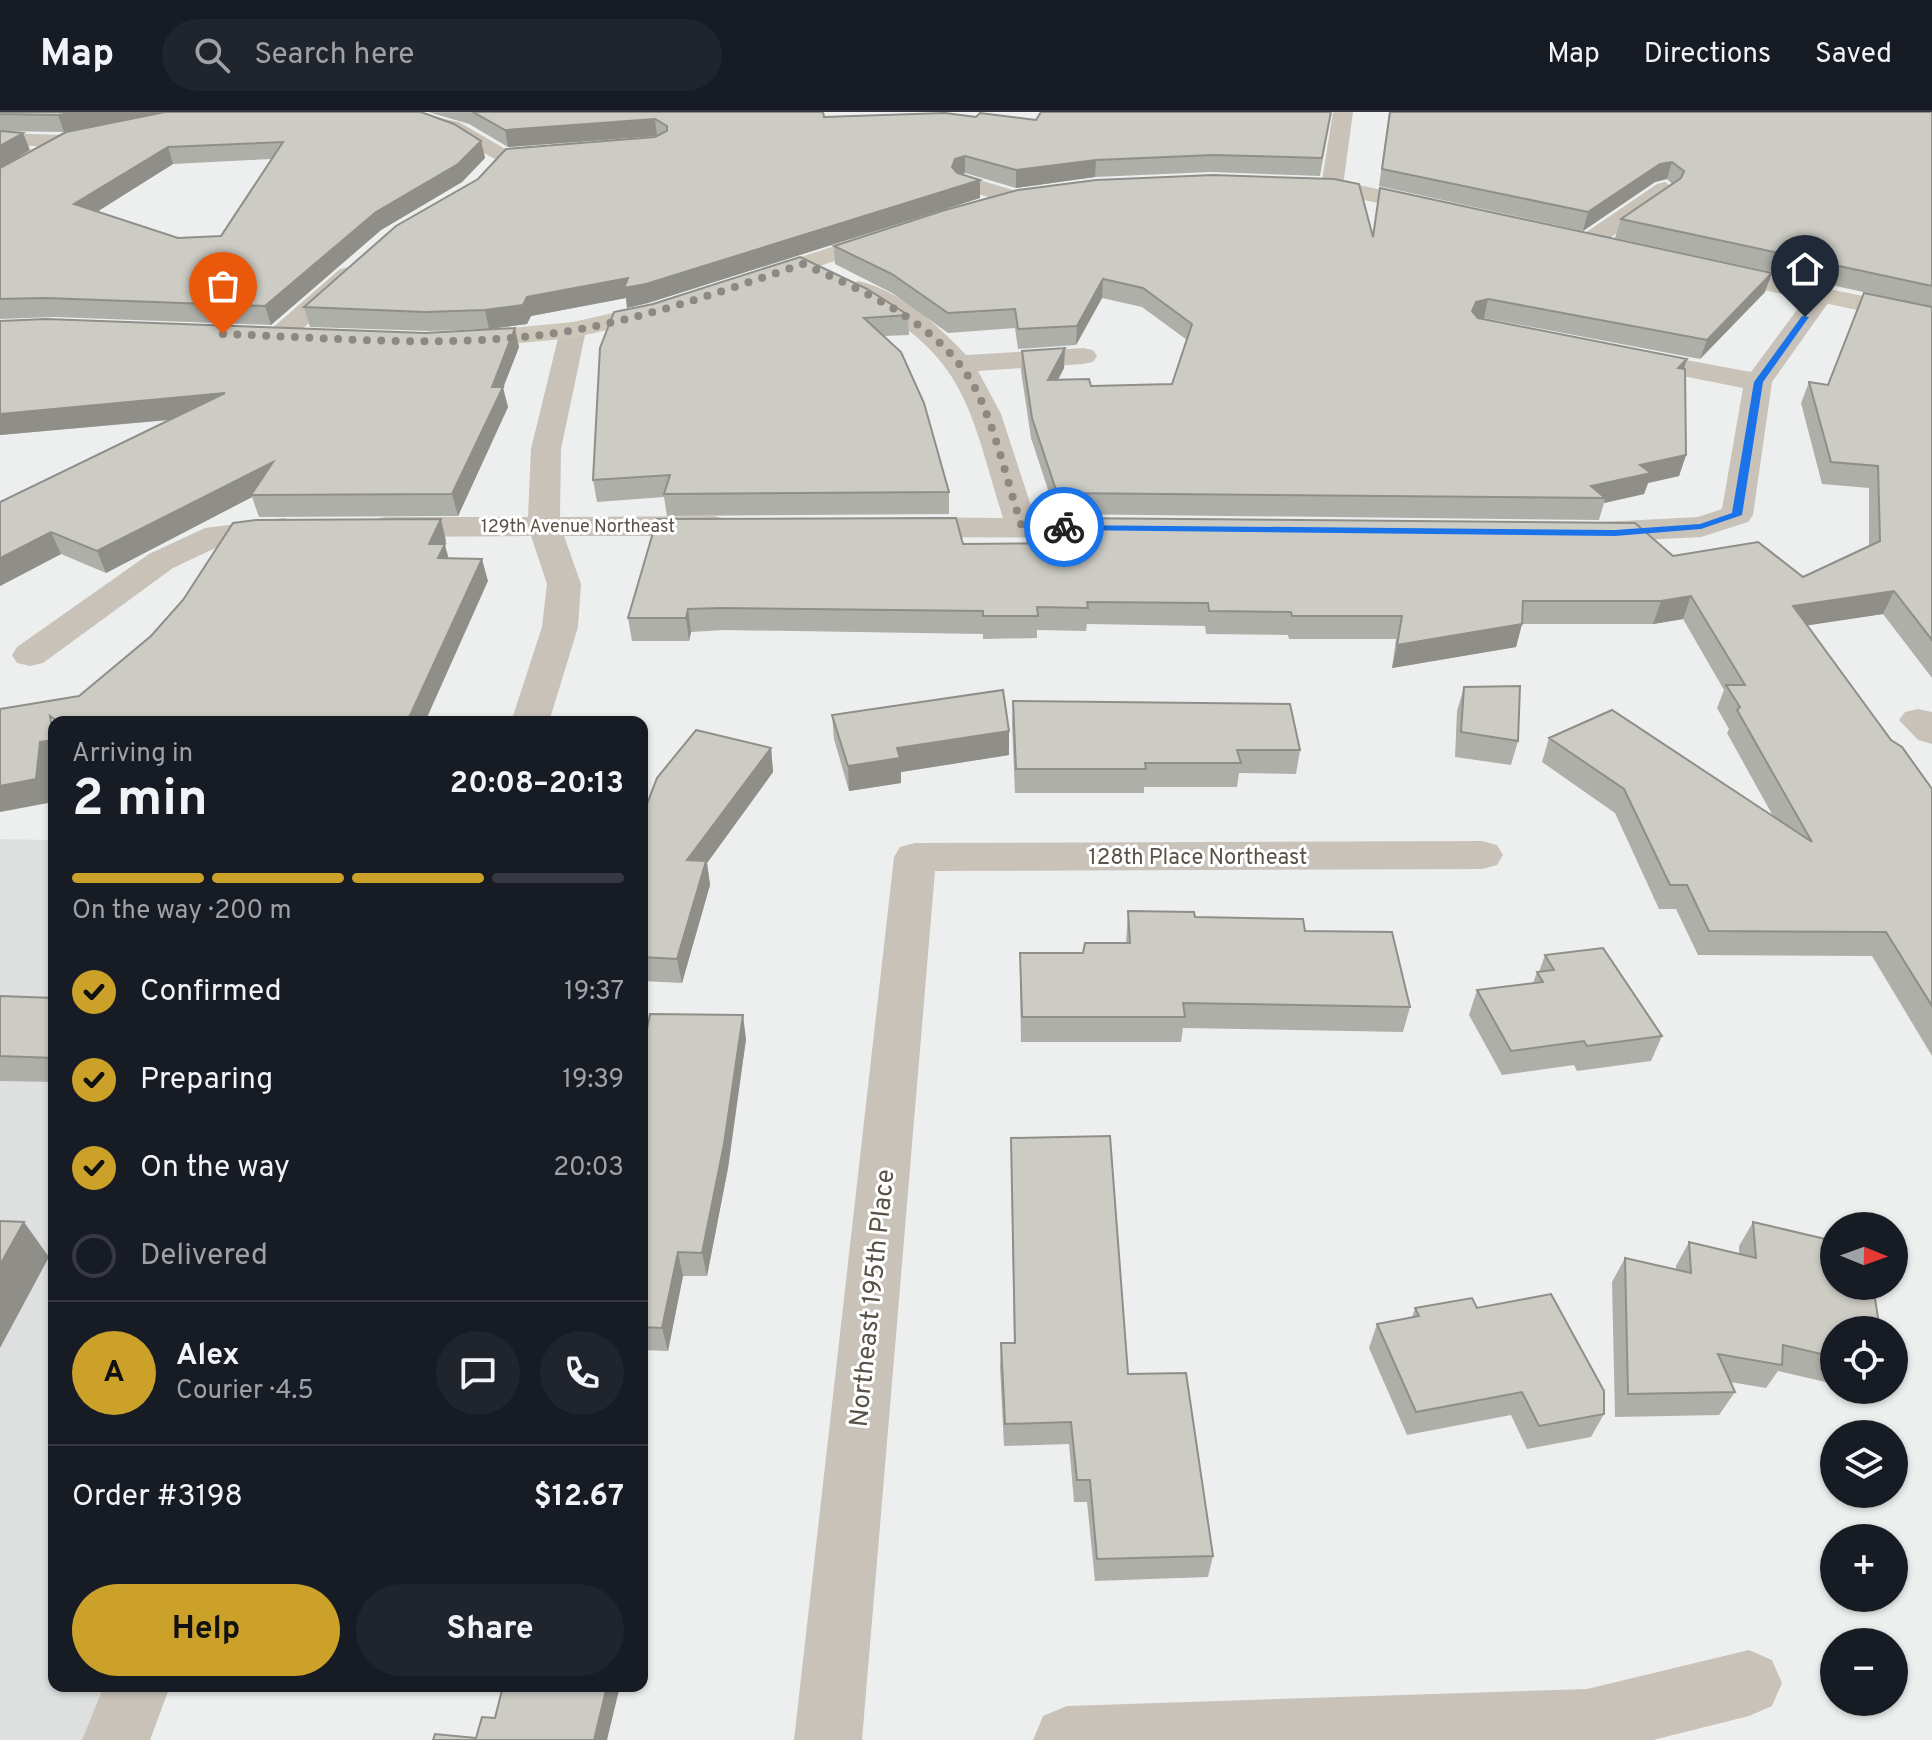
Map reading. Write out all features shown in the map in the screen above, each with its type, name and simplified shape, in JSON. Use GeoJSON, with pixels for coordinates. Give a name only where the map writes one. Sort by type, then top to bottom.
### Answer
{"type":"FeatureCollection","features":[{"type":"Feature","properties":{"kind":"street"},"geometry":{"type":"LineString","coordinates":[[1332,186],[1343,112]]}},
{"type":"Feature","properties":{"kind":"street"},"geometry":{"type":"LineString","coordinates":[[396,118],[455,127],[478,138],[502,157]]}},
{"type":"Feature","properties":{"kind":"street"},"geometry":{"type":"LineString","coordinates":[[0,139],[64,141],[135,125]]}},
{"type":"Feature","properties":{"kind":"street"},"geometry":{"type":"LineString","coordinates":[[25,164],[64,141]]}},
{"type":"Feature","properties":{"kind":"street"},"geometry":{"type":"LineString","coordinates":[[482,178],[502,157],[580,151]]}},
{"type":"Feature","properties":{"kind":"street"},"geometry":{"type":"LineString","coordinates":[[966,183],[1015,198]]}},
{"type":"Feature","properties":{"kind":"street"},"geometry":{"type":"LineString","coordinates":[[1277,184],[1332,186],[1465,215]]}},
{"type":"Feature","properties":{"kind":"street"},"geometry":{"type":"LineString","coordinates":[[1585,244],[1665,189]]}},
{"type":"Feature","properties":{"kind":"street"},"geometry":{"type":"LineString","coordinates":[[975,209],[1041,194]]}},
{"type":"Feature","properties":{"kind":"street"},"geometry":{"type":"LineString","coordinates":[[734,287],[906,230]]}},
{"type":"Feature","properties":{"kind":"street"},"geometry":{"type":"LineString","coordinates":[[1555,237],[1614,250]]}},
{"type":"Feature","properties":{"kind":"street"},"geometry":{"type":"LineString","coordinates":[[279,336],[368,257]]}},
{"type":"Feature","properties":{"kind":"street"},"geometry":{"type":"LineString","coordinates":[[803,264],[882,299],[926,332],[960,364],[980,398],[1022,527]]}},
{"type":"Feature","properties":{"kind":"street"},"geometry":{"type":"LineString","coordinates":[[1688,267],[1932,318]]}},
{"type":"Feature","properties":{"kind":"street"},"geometry":{"type":"LineString","coordinates":[[1553,532],[1615,533],[1701,527],[1737,515],[1758,382],[1820,296]]}},
{"type":"Feature","properties":{"kind":"street"},"geometry":{"type":"LineString","coordinates":[[430,342],[489,340],[573,330],[655,313],[693,301]]}},
{"type":"Feature","properties":{"kind":"street"},"geometry":{"type":"LineString","coordinates":[[532,716],[560,627],[564,584],[544,526],[546,449],[573,330]]}},
{"type":"Feature","properties":{"kind":"street"},"geometry":{"type":"LineString","coordinates":[[249,335],[309,338]]}},
{"type":"Feature","properties":{"kind":"street"},"geometry":{"type":"LineString","coordinates":[[1605,353],[1758,382]]}},
{"type":"Feature","properties":{"kind":"street"},"geometry":{"type":"LineString","coordinates":[[960,364],[1083,356]]}},
{"type":"Feature","properties":{"kind":"street","name":"129th Avenue Northeast"},"geometry":{"type":"LineString","coordinates":[[358,528],[751,526]]}},
{"type":"Feature","properties":{"kind":"street"},"geometry":{"type":"LineString","coordinates":[[863,527],[1162,528]]}},
{"type":"Feature","properties":{"kind":"street"},"geometry":{"type":"LineString","coordinates":[[30,655],[161,561],[217,535],[264,529],[311,528]]}},
{"type":"Feature","properties":{"kind":"street","name":"128th Place Northeast"},"geometry":{"type":"LineString","coordinates":[[915,857],[1482,855]]}},
{"type":"Feature","properties":{"kind":"street","name":"Northeast 195th Place"},"geometry":{"type":"LineString","coordinates":[[828,1740],[915,857]]}},
{"type":"Feature","properties":{"kind":"street"},"geometry":{"type":"LineString","coordinates":[[1067,1740],[1587,1723],[1749,1683]]}},
{"type":"Feature","properties":{"kind":"street"},"geometry":{"type":"LineString","coordinates":[[116,1740],[135,1692]]}},
{"type":"Feature","properties":{"kind":"shaded area"},"geometry":{"type":"Polygon","coordinates":[[[0,839],[48,840],[48,1692],[127,1692],[109,1740],[0,1740],[0,839]]]}},
{"type":"Feature","properties":{"kind":"building"},"geometry":{"type":"Polygon","coordinates":[[[0,112],[76,112],[58,115],[0,112]]]}},
{"type":"Feature","properties":{"kind":"building"},"geometry":{"type":"Polygon","coordinates":[[[165,112],[421,112],[454,124],[481,141],[458,164],[376,212],[265,306],[0,299],[0,168],[66,132],[165,112]],[[283,142],[168,147],[74,204],[178,238],[221,236],[283,142]]]}},
{"type":"Feature","properties":{"kind":"building"},"geometry":{"type":"Polygon","coordinates":[[[473,112],[823,112],[824,117],[945,113],[976,117],[980,113],[1036,120],[1041,112],[1331,112],[1322,158],[1213,155],[1096,160],[1016,170],[965,156],[955,159],[952,167],[957,173],[980,180],[646,284],[624,288],[628,278],[527,297],[523,305],[485,310],[425,312],[304,307],[396,226],[478,179],[506,149],[655,137],[667,131],[667,126],[655,119],[505,130],[473,112]]]}},
{"type":"Feature","properties":{"kind":"building"},"geometry":{"type":"Polygon","coordinates":[[[1390,112],[1932,112],[1932,286],[1621,219],[1681,178],[1684,171],[1672,162],[1660,164],[1588,212],[1382,169],[1390,112]]]}},
{"type":"Feature","properties":{"kind":"building"},"geometry":{"type":"Polygon","coordinates":[[[0,131],[23,133],[0,146],[0,131]]]}},
{"type":"Feature","properties":{"kind":"building"},"geometry":{"type":"Polygon","coordinates":[[[1213,175],[1334,179],[1359,184],[1373,237],[1380,188],[1772,273],[1707,340],[1488,299],[1476,302],[1472,311],[1478,318],[1687,359],[1678,368],[1685,369],[1686,455],[1640,465],[1651,473],[1591,486],[1605,498],[1057,493],[1032,418],[1022,351],[1065,348],[1048,380],[1089,379],[1091,386],[1172,384],[1192,324],[1143,288],[1103,279],[1077,326],[1018,329],[1015,309],[948,313],[892,274],[834,246],[1018,190],[1096,180],[1213,175]]]}},
{"type":"Feature","properties":{"kind":"building"},"geometry":{"type":"Polygon","coordinates":[[[800,257],[867,289],[908,315],[864,318],[901,352],[924,403],[949,492],[664,494],[670,475],[593,480],[600,348],[614,312],[653,304],[800,257]]]}},
{"type":"Feature","properties":{"kind":"building"},"geometry":{"type":"Polygon","coordinates":[[[1864,293],[1932,307],[1932,640],[1894,591],[1793,606],[1891,740],[1902,747],[1932,789],[1932,1006],[1886,932],[1709,931],[1687,885],[1670,885],[1624,789],[1549,738],[1612,710],[1812,842],[1726,685],[1745,685],[1691,596],[1661,601],[1523,601],[1522,624],[1397,645],[1402,616],[1292,616],[1291,612],[1209,611],[1208,603],[1087,602],[1088,608],[1037,607],[1038,616],[983,616],[983,611],[720,608],[688,609],[686,618],[628,618],[657,519],[956,518],[963,544],[1075,543],[1066,518],[1635,523],[1673,556],[1758,542],[1803,577],[1880,541],[1878,466],[1831,462],[1809,382],[1828,385],[1864,293]]]}},
{"type":"Feature","properties":{"kind":"building"},"geometry":{"type":"Polygon","coordinates":[[[46,319],[425,333],[515,328],[492,387],[503,387],[452,494],[251,495],[273,462],[97,551],[51,532],[0,558],[0,502],[225,393],[0,414],[0,321],[46,319]]]}},
{"type":"Feature","properties":{"kind":"building"},"geometry":{"type":"Polygon","coordinates":[[[441,519],[429,544],[445,544],[438,558],[482,559],[410,716],[48,716],[48,741],[40,742],[36,779],[0,786],[0,709],[79,696],[151,636],[183,600],[233,523],[256,520],[441,519]]]}},
{"type":"Feature","properties":{"kind":"building"},"geometry":{"type":"Polygon","coordinates":[[[1520,686],[1518,741],[1461,732],[1464,687],[1520,686]]]}},
{"type":"Feature","properties":{"kind":"building"},"geometry":{"type":"Polygon","coordinates":[[[1003,690],[1009,731],[897,748],[900,758],[848,766],[832,715],[1003,690]]]}},
{"type":"Feature","properties":{"kind":"building"},"geometry":{"type":"Polygon","coordinates":[[[1013,701],[1290,704],[1300,750],[1237,750],[1241,763],[1145,763],[1146,769],[1016,769],[1013,701]]]}},
{"type":"Feature","properties":{"kind":"building"},"geometry":{"type":"Polygon","coordinates":[[[696,730],[771,748],[687,860],[706,861],[677,959],[648,957],[648,801],[657,778],[696,730]]]}},
{"type":"Feature","properties":{"kind":"building"},"geometry":{"type":"Polygon","coordinates":[[[1128,911],[1194,912],[1195,917],[1303,919],[1305,931],[1392,932],[1410,1007],[1183,1003],[1185,1017],[1022,1017],[1020,953],[1083,953],[1085,943],[1130,943],[1128,911]]]}},
{"type":"Feature","properties":{"kind":"building"},"geometry":{"type":"Polygon","coordinates":[[[1603,948],[1662,1036],[1587,1046],[1584,1041],[1511,1051],[1477,990],[1543,982],[1537,972],[1554,970],[1545,955],[1603,948]]]}},
{"type":"Feature","properties":{"kind":"building"},"geometry":{"type":"Polygon","coordinates":[[[0,996],[48,998],[48,1058],[0,1056],[0,996]]]}},
{"type":"Feature","properties":{"kind":"building"},"geometry":{"type":"Polygon","coordinates":[[[650,1014],[743,1015],[724,1144],[702,1253],[678,1252],[662,1328],[648,1327],[650,1014]]]}},
{"type":"Feature","properties":{"kind":"building"},"geometry":{"type":"Polygon","coordinates":[[[1110,1136],[1128,1374],[1186,1373],[1213,1556],[1097,1559],[1090,1480],[1077,1480],[1071,1422],[1005,1424],[1001,1343],[1015,1343],[1011,1138],[1110,1136]]]}},
{"type":"Feature","properties":{"kind":"building"},"geometry":{"type":"Polygon","coordinates":[[[0,1221],[24,1222],[0,1265],[0,1221]]]}},
{"type":"Feature","properties":{"kind":"building"},"geometry":{"type":"Polygon","coordinates":[[[1753,1222],[1820,1238],[1820,1300],[1875,1300],[1878,1316],[1820,1316],[1820,1354],[1783,1345],[1782,1365],[1718,1354],[1735,1392],[1628,1394],[1625,1258],[1691,1273],[1689,1242],[1756,1258],[1753,1222]]]}},
{"type":"Feature","properties":{"kind":"building"},"geometry":{"type":"Polygon","coordinates":[[[1551,1294],[1604,1391],[1604,1414],[1539,1426],[1522,1392],[1416,1412],[1377,1324],[1419,1316],[1415,1308],[1472,1298],[1477,1308],[1551,1294]]]}},
{"type":"Feature","properties":{"kind":"building"},"geometry":{"type":"Polygon","coordinates":[[[502,1692],[606,1692],[594,1740],[433,1740],[435,1734],[476,1738],[482,1717],[495,1718],[502,1692]]]}},
{"type":"Feature","properties":{"kind":"way so far"},"geometry":{"type":"LineString","coordinates":[[223,334],[430,342],[489,340],[573,330],[655,313],[803,264],[882,299],[926,332],[960,364],[980,398],[1022,527],[1064,527]]}},
{"type":"Feature","properties":{"kind":"route"},"geometry":{"type":"LineString","coordinates":[[1064,527],[1615,533],[1701,527],[1737,515],[1758,382],[1805,317]]}}]}
